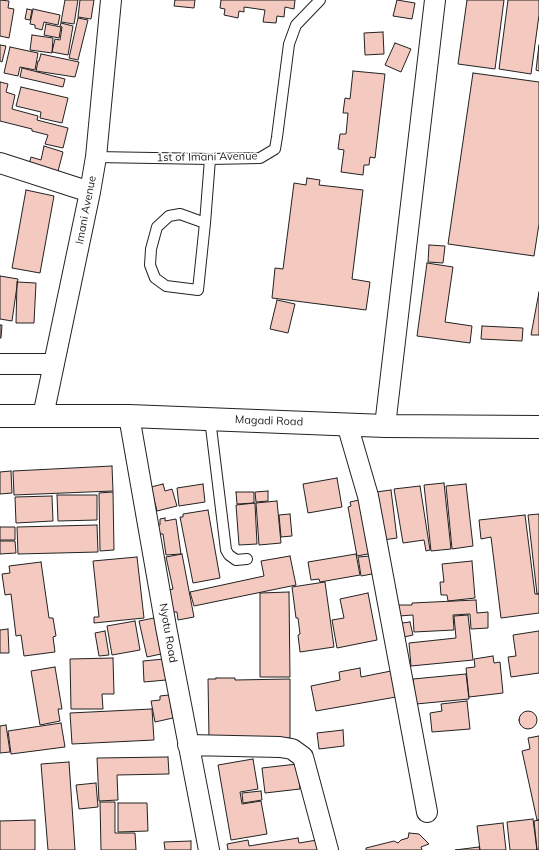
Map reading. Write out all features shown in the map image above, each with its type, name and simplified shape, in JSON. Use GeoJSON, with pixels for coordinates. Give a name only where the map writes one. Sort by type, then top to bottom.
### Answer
{"type":"FeatureCollection","features":[{"type":"Feature","properties":{"kind":"highway","name":"Magadi Road"},"geometry":{"type":"LineString","coordinates":[[0,416],[129,416],[385,426],[539,427]]}},
{"type":"Feature","properties":{"kind":"street","name":"Imani Avenue"},"geometry":{"type":"LineString","coordinates":[[43,416],[96,157],[110,0]]}},
{"type":"Feature","properties":{"kind":"street"},"geometry":{"type":"LineString","coordinates":[[385,426],[435,0]]}},
{"type":"Feature","properties":{"kind":"street"},"geometry":{"type":"LineString","coordinates":[[0,163],[90,192]]}},
{"type":"Feature","properties":{"kind":"street"},"geometry":{"type":"LineString","coordinates":[[0,364],[54,364]]}},
{"type":"Feature","properties":{"kind":"street","name":"Nyotu Road"},"geometry":{"type":"LineString","coordinates":[[129,416],[188,745],[209,850]]}},
{"type":"Feature","properties":{"kind":"street"},"geometry":{"type":"LineString","coordinates":[[347,424],[368,496],[427,812]]}},
{"type":"Feature","properties":{"kind":"street"},"geometry":{"type":"LineString","coordinates":[[188,745],[280,747],[292,749],[303,757],[328,850]]}},
{"type":"Feature","properties":{"kind":"lane","name":"1st of Imani Avenue"},"geometry":{"type":"LineString","coordinates":[[96,157],[210,159],[260,158],[275,149],[278,137],[289,44],[296,24],[320,0]]}},
{"type":"Feature","properties":{"kind":"lane"},"geometry":{"type":"LineString","coordinates":[[205,223],[180,214],[169,216],[157,227],[151,249],[150,265],[156,278],[166,286],[198,290],[205,223],[210,159]]}},
{"type":"Feature","properties":{"kind":"lane"},"geometry":{"type":"LineString","coordinates":[[210,419],[226,550],[229,555],[236,560],[247,559]]}},
{"type":"Feature","properties":{"kind":"building"},"geometry":{"type":"Polygon","coordinates":[[[0,0],[9,1],[8,8],[14,9],[9,38],[0,36],[0,0]]]}},
{"type":"Feature","properties":{"kind":"building"},"geometry":{"type":"Polygon","coordinates":[[[65,0],[78,0],[74,24],[61,22],[65,0]]]}},
{"type":"Feature","properties":{"kind":"building"},"geometry":{"type":"Polygon","coordinates":[[[80,0],[94,0],[91,19],[78,17],[80,0]]]}},
{"type":"Feature","properties":{"kind":"building"},"geometry":{"type":"Polygon","coordinates":[[[175,0],[195,0],[194,8],[174,6],[175,0]]]}},
{"type":"Feature","properties":{"kind":"building"},"geometry":{"type":"Polygon","coordinates":[[[221,0],[295,0],[294,9],[285,7],[284,17],[277,16],[276,23],[263,22],[265,10],[244,7],[244,12],[239,11],[238,18],[224,15],[225,9],[220,8],[221,0]]]}},
{"type":"Feature","properties":{"kind":"building"},"geometry":{"type":"Polygon","coordinates":[[[397,0],[415,3],[412,19],[393,16],[397,0]]]}},
{"type":"Feature","properties":{"kind":"building"},"geometry":{"type":"Polygon","coordinates":[[[467,0],[504,0],[495,69],[458,64],[467,0]]]}},
{"type":"Feature","properties":{"kind":"building"},"geometry":{"type":"Polygon","coordinates":[[[508,0],[539,0],[539,15],[531,74],[499,69],[508,0]]]}},
{"type":"Feature","properties":{"kind":"building"},"geometry":{"type":"Polygon","coordinates":[[[27,9],[32,10],[30,20],[25,19],[27,9]]]}},
{"type":"Feature","properties":{"kind":"building"},"geometry":{"type":"Polygon","coordinates":[[[33,9],[60,15],[58,25],[44,22],[42,30],[35,28],[35,25],[30,24],[33,9]]]}},
{"type":"Feature","properties":{"kind":"building"},"geometry":{"type":"Polygon","coordinates":[[[78,18],[88,20],[78,60],[69,58],[78,18]]]}},
{"type":"Feature","properties":{"kind":"building"},"geometry":{"type":"Polygon","coordinates":[[[61,23],[73,26],[68,55],[52,52],[55,39],[60,40],[62,27],[60,26],[61,23]]]}},
{"type":"Feature","properties":{"kind":"building"},"geometry":{"type":"Polygon","coordinates":[[[46,24],[61,27],[59,38],[44,35],[46,24]]]}},
{"type":"Feature","properties":{"kind":"building"},"geometry":{"type":"Polygon","coordinates":[[[383,32],[384,54],[365,55],[364,33],[383,32]]]}},
{"type":"Feature","properties":{"kind":"building"},"geometry":{"type":"Polygon","coordinates":[[[32,35],[53,38],[52,53],[30,50],[32,35]]]}},
{"type":"Feature","properties":{"kind":"building"},"geometry":{"type":"Polygon","coordinates":[[[395,43],[411,49],[401,72],[385,65],[395,43]]]}},
{"type":"Feature","properties":{"kind":"building"},"geometry":{"type":"Polygon","coordinates":[[[0,45],[6,46],[2,62],[0,61],[0,45]]]}},
{"type":"Feature","properties":{"kind":"building"},"geometry":{"type":"Polygon","coordinates":[[[539,45],[539,71],[536,70],[539,45]]]}},
{"type":"Feature","properties":{"kind":"building"},"geometry":{"type":"Polygon","coordinates":[[[10,47],[38,53],[35,70],[20,67],[18,76],[4,73],[10,47]]]}},
{"type":"Feature","properties":{"kind":"building"},"geometry":{"type":"Polygon","coordinates":[[[41,54],[79,62],[75,77],[36,71],[41,54]]]}},
{"type":"Feature","properties":{"kind":"building"},"geometry":{"type":"Polygon","coordinates":[[[22,68],[65,79],[63,87],[20,77],[22,68]]]}},
{"type":"Feature","properties":{"kind":"building"},"geometry":{"type":"Polygon","coordinates":[[[353,71],[385,74],[375,158],[370,157],[369,165],[364,165],[363,175],[341,172],[344,150],[338,149],[340,134],[346,134],[348,113],[343,113],[345,98],[350,99],[353,71]]]}},
{"type":"Feature","properties":{"kind":"building"},"geometry":{"type":"Polygon","coordinates":[[[473,73],[539,82],[539,224],[534,256],[448,244],[473,73]]]}},
{"type":"Feature","properties":{"kind":"building"},"geometry":{"type":"Polygon","coordinates":[[[0,82],[8,84],[6,92],[15,95],[12,109],[38,116],[37,120],[68,128],[63,148],[45,144],[48,135],[32,131],[32,129],[0,121],[0,82]]]}},
{"type":"Feature","properties":{"kind":"building"},"geometry":{"type":"Polygon","coordinates":[[[21,87],[68,98],[62,123],[40,118],[41,112],[16,106],[21,87]]]}},
{"type":"Feature","properties":{"kind":"building"},"geometry":{"type":"Polygon","coordinates":[[[44,146],[63,152],[56,179],[28,168],[31,157],[41,160],[44,146]]]}},
{"type":"Feature","properties":{"kind":"building"},"geometry":{"type":"Polygon","coordinates":[[[307,178],[320,180],[319,185],[363,190],[352,279],[370,282],[366,310],[272,298],[275,268],[283,269],[294,183],[306,185],[307,178]]]}},
{"type":"Feature","properties":{"kind":"building"},"geometry":{"type":"Polygon","coordinates":[[[26,190],[54,196],[40,273],[12,268],[26,190]]]}},
{"type":"Feature","properties":{"kind":"building"},"geometry":{"type":"Polygon","coordinates":[[[429,245],[445,246],[443,263],[428,262],[429,245]]]}},
{"type":"Feature","properties":{"kind":"building"},"geometry":{"type":"Polygon","coordinates":[[[427,263],[453,267],[445,322],[472,326],[470,343],[417,336],[427,263]]]}},
{"type":"Feature","properties":{"kind":"building"},"geometry":{"type":"Polygon","coordinates":[[[0,276],[18,279],[12,321],[0,319],[0,276]]]}},
{"type":"Feature","properties":{"kind":"building"},"geometry":{"type":"Polygon","coordinates":[[[17,282],[36,283],[34,323],[16,323],[17,282]]]}},
{"type":"Feature","properties":{"kind":"building"},"geometry":{"type":"Polygon","coordinates":[[[539,292],[539,335],[531,335],[539,292]]]}},
{"type":"Feature","properties":{"kind":"building"},"geometry":{"type":"Polygon","coordinates":[[[277,300],[295,304],[288,333],[270,329],[277,300]]]}},
{"type":"Feature","properties":{"kind":"building"},"geometry":{"type":"Polygon","coordinates":[[[0,325],[2,325],[1,338],[0,338],[0,325]]]}},
{"type":"Feature","properties":{"kind":"building"},"geometry":{"type":"Polygon","coordinates":[[[482,326],[523,328],[522,341],[481,339],[482,326]]]}},
{"type":"Feature","properties":{"kind":"building"},"geometry":{"type":"Polygon","coordinates":[[[112,466],[113,491],[14,495],[13,471],[112,466]]]}},
{"type":"Feature","properties":{"kind":"building"},"geometry":{"type":"Polygon","coordinates":[[[11,471],[12,493],[0,494],[0,472],[11,471]]]}},
{"type":"Feature","properties":{"kind":"building"},"geometry":{"type":"Polygon","coordinates":[[[337,478],[342,507],[308,513],[303,484],[337,478]]]}},
{"type":"Feature","properties":{"kind":"building"},"geometry":{"type":"Polygon","coordinates":[[[444,483],[451,549],[431,551],[424,485],[444,483]]]}},
{"type":"Feature","properties":{"kind":"building"},"geometry":{"type":"Polygon","coordinates":[[[163,484],[165,491],[172,489],[177,506],[157,511],[151,487],[163,484]]]}},
{"type":"Feature","properties":{"kind":"building"},"geometry":{"type":"Polygon","coordinates":[[[203,484],[205,502],[179,506],[177,488],[203,484]]]}},
{"type":"Feature","properties":{"kind":"building"},"geometry":{"type":"Polygon","coordinates":[[[466,484],[473,546],[452,549],[446,486],[466,484]]]}},
{"type":"Feature","properties":{"kind":"building"},"geometry":{"type":"Polygon","coordinates":[[[420,486],[430,550],[426,551],[424,540],[403,543],[394,489],[420,486]]]}},
{"type":"Feature","properties":{"kind":"building"},"geometry":{"type":"Polygon","coordinates":[[[391,490],[397,538],[383,540],[376,492],[391,490]]]}},
{"type":"Feature","properties":{"kind":"building"},"geometry":{"type":"Polygon","coordinates":[[[268,491],[268,501],[256,502],[255,492],[268,491]]]}},
{"type":"Feature","properties":{"kind":"building"},"geometry":{"type":"Polygon","coordinates":[[[113,492],[114,550],[100,551],[99,493],[113,492]]]}},
{"type":"Feature","properties":{"kind":"building"},"geometry":{"type":"Polygon","coordinates":[[[236,492],[254,492],[254,503],[237,504],[236,492]]]}},
{"type":"Feature","properties":{"kind":"building"},"geometry":{"type":"Polygon","coordinates":[[[57,495],[97,495],[97,520],[58,521],[57,495]]]}},
{"type":"Feature","properties":{"kind":"building"},"geometry":{"type":"Polygon","coordinates":[[[52,496],[53,521],[16,523],[15,497],[52,496]]]}},
{"type":"Feature","properties":{"kind":"building"},"geometry":{"type":"Polygon","coordinates":[[[359,500],[373,553],[357,556],[348,507],[351,506],[350,502],[359,500]]]}},
{"type":"Feature","properties":{"kind":"building"},"geometry":{"type":"Polygon","coordinates":[[[277,501],[281,543],[259,545],[256,503],[277,501]]]}},
{"type":"Feature","properties":{"kind":"building"},"geometry":{"type":"Polygon","coordinates":[[[255,503],[257,544],[239,545],[236,505],[255,503]]]}},
{"type":"Feature","properties":{"kind":"building"},"geometry":{"type":"Polygon","coordinates":[[[208,510],[220,578],[193,583],[180,517],[183,517],[183,514],[208,510]]]}},
{"type":"Feature","properties":{"kind":"building"},"geometry":{"type":"Polygon","coordinates":[[[290,514],[292,536],[281,537],[279,515],[290,514]]]}},
{"type":"Feature","properties":{"kind":"building"},"geometry":{"type":"Polygon","coordinates":[[[539,514],[539,593],[537,594],[528,515],[539,514]]]}},
{"type":"Feature","properties":{"kind":"building"},"geometry":{"type":"Polygon","coordinates":[[[525,515],[535,594],[539,594],[539,613],[501,618],[491,537],[481,539],[479,520],[525,515]]]}},
{"type":"Feature","properties":{"kind":"building"},"geometry":{"type":"Polygon","coordinates":[[[165,518],[165,521],[176,519],[181,554],[166,555],[163,534],[158,534],[157,525],[160,525],[160,519],[165,518]]]}},
{"type":"Feature","properties":{"kind":"building"},"geometry":{"type":"Polygon","coordinates":[[[97,525],[98,552],[18,554],[17,527],[97,525]]]}},
{"type":"Feature","properties":{"kind":"building"},"geometry":{"type":"Polygon","coordinates":[[[0,527],[15,527],[15,540],[0,540],[0,527]]]}},
{"type":"Feature","properties":{"kind":"building"},"geometry":{"type":"Polygon","coordinates":[[[0,541],[15,541],[16,553],[0,554],[0,541]]]}},
{"type":"Feature","properties":{"kind":"building"},"geometry":{"type":"Polygon","coordinates":[[[182,554],[194,617],[178,620],[177,612],[173,612],[169,590],[173,589],[166,557],[182,554]]]}},
{"type":"Feature","properties":{"kind":"building"},"geometry":{"type":"Polygon","coordinates":[[[356,554],[360,575],[320,582],[319,579],[311,580],[308,562],[356,554]]]}},
{"type":"Feature","properties":{"kind":"building"},"geometry":{"type":"Polygon","coordinates":[[[290,556],[296,585],[194,606],[190,592],[264,576],[261,561],[290,556]]]}},
{"type":"Feature","properties":{"kind":"building"},"geometry":{"type":"Polygon","coordinates":[[[370,556],[372,574],[361,576],[358,557],[370,556]]]}},
{"type":"Feature","properties":{"kind":"building"},"geometry":{"type":"Polygon","coordinates":[[[137,557],[144,618],[94,623],[94,617],[99,617],[93,561],[137,557]]]}},
{"type":"Feature","properties":{"kind":"building"},"geometry":{"type":"Polygon","coordinates":[[[472,561],[475,598],[448,601],[447,595],[441,595],[440,582],[444,582],[442,564],[472,561]]]}},
{"type":"Feature","properties":{"kind":"building"},"geometry":{"type":"Polygon","coordinates":[[[41,562],[49,618],[53,618],[56,636],[53,637],[55,652],[24,656],[21,635],[16,636],[11,594],[5,595],[2,574],[10,573],[9,566],[41,562]]]}},
{"type":"Feature","properties":{"kind":"building"},"geometry":{"type":"Polygon","coordinates":[[[325,582],[334,647],[300,652],[298,635],[300,634],[298,618],[296,618],[292,587],[325,582]]]}},
{"type":"Feature","properties":{"kind":"building"},"geometry":{"type":"Polygon","coordinates":[[[289,592],[290,677],[260,677],[260,593],[289,592]]]}},
{"type":"Feature","properties":{"kind":"building"},"geometry":{"type":"Polygon","coordinates":[[[368,593],[377,640],[337,648],[332,620],[344,618],[340,599],[368,593]]]}},
{"type":"Feature","properties":{"kind":"building"},"geometry":{"type":"Polygon","coordinates":[[[476,600],[477,613],[488,612],[488,628],[471,629],[470,614],[453,615],[454,630],[414,632],[413,615],[399,616],[398,605],[476,600]]]}},
{"type":"Feature","properties":{"kind":"building"},"geometry":{"type":"Polygon","coordinates":[[[468,615],[473,660],[411,666],[409,643],[456,638],[454,616],[468,615]]]}},
{"type":"Feature","properties":{"kind":"building"},"geometry":{"type":"Polygon","coordinates":[[[154,618],[161,654],[147,657],[139,621],[154,618]]]}},
{"type":"Feature","properties":{"kind":"building"},"geometry":{"type":"Polygon","coordinates":[[[135,621],[140,650],[112,655],[107,626],[135,621]]]}},
{"type":"Feature","properties":{"kind":"building"},"geometry":{"type":"Polygon","coordinates":[[[410,622],[413,635],[404,637],[402,623],[410,622]]]}},
{"type":"Feature","properties":{"kind":"building"},"geometry":{"type":"Polygon","coordinates":[[[8,629],[9,653],[0,653],[0,630],[8,629]]]}},
{"type":"Feature","properties":{"kind":"building"},"geometry":{"type":"Polygon","coordinates":[[[105,631],[109,655],[99,656],[95,633],[105,631]]]}},
{"type":"Feature","properties":{"kind":"building"},"geometry":{"type":"Polygon","coordinates":[[[539,631],[539,673],[511,677],[508,657],[516,656],[513,635],[539,631]]]}},
{"type":"Feature","properties":{"kind":"building"},"geometry":{"type":"Polygon","coordinates":[[[493,656],[494,663],[500,662],[503,693],[469,697],[466,668],[475,667],[474,659],[493,656]]]}},
{"type":"Feature","properties":{"kind":"building"},"geometry":{"type":"Polygon","coordinates":[[[113,658],[114,694],[102,694],[103,709],[71,709],[70,659],[113,658]]]}},
{"type":"Feature","properties":{"kind":"building"},"geometry":{"type":"Polygon","coordinates":[[[164,659],[166,680],[144,682],[143,661],[164,659]]]}},
{"type":"Feature","properties":{"kind":"building"},"geometry":{"type":"Polygon","coordinates":[[[55,667],[62,709],[58,709],[60,721],[40,725],[31,671],[55,667]]]}},
{"type":"Feature","properties":{"kind":"building"},"geometry":{"type":"Polygon","coordinates":[[[360,668],[361,677],[391,671],[396,697],[316,711],[311,686],[340,680],[339,672],[360,668]]]}},
{"type":"Feature","properties":{"kind":"building"},"geometry":{"type":"Polygon","coordinates":[[[466,674],[469,699],[416,704],[413,679],[466,674]]]}},
{"type":"Feature","properties":{"kind":"building"},"geometry":{"type":"Polygon","coordinates":[[[235,678],[235,680],[290,679],[290,738],[209,739],[208,679],[235,678]]]}},
{"type":"Feature","properties":{"kind":"building"},"geometry":{"type":"Polygon","coordinates":[[[169,695],[173,718],[155,722],[151,701],[160,700],[160,696],[169,695]]]}},
{"type":"Feature","properties":{"kind":"building"},"geometry":{"type":"Polygon","coordinates":[[[467,701],[470,729],[432,732],[430,713],[442,711],[441,704],[467,701]]]}},
{"type":"Feature","properties":{"kind":"building"},"geometry":{"type":"Polygon","coordinates":[[[152,709],[154,740],[72,744],[70,713],[152,709]]]}},
{"type":"Feature","properties":{"kind":"building"},"geometry":{"type":"Polygon","coordinates":[[[528,711],[534,714],[537,720],[534,726],[528,729],[522,726],[519,720],[522,714],[528,711]]]}},
{"type":"Feature","properties":{"kind":"building"},"geometry":{"type":"Polygon","coordinates":[[[61,723],[65,747],[11,754],[8,731],[61,723]]]}},
{"type":"Feature","properties":{"kind":"building"},"geometry":{"type":"Polygon","coordinates":[[[6,725],[10,752],[0,753],[0,726],[6,725]]]}},
{"type":"Feature","properties":{"kind":"building"},"geometry":{"type":"Polygon","coordinates":[[[343,730],[344,746],[319,749],[317,733],[343,730]]]}},
{"type":"Feature","properties":{"kind":"building"},"geometry":{"type":"Polygon","coordinates":[[[539,736],[539,820],[537,820],[522,751],[530,749],[528,738],[539,736]]]}},
{"type":"Feature","properties":{"kind":"building"},"geometry":{"type":"Polygon","coordinates":[[[168,757],[169,774],[117,775],[118,800],[99,801],[97,758],[168,757]]]}},
{"type":"Feature","properties":{"kind":"building"},"geometry":{"type":"Polygon","coordinates":[[[253,759],[258,789],[240,792],[242,804],[261,801],[267,834],[231,840],[218,765],[253,759]]]}},
{"type":"Feature","properties":{"kind":"building"},"geometry":{"type":"Polygon","coordinates":[[[69,762],[75,850],[48,850],[41,764],[69,762]]]}},
{"type":"Feature","properties":{"kind":"building"},"geometry":{"type":"Polygon","coordinates":[[[297,764],[300,789],[265,793],[262,768],[297,764]]]}},
{"type":"Feature","properties":{"kind":"building"},"geometry":{"type":"Polygon","coordinates":[[[96,783],[98,807],[79,809],[76,785],[96,783]]]}},
{"type":"Feature","properties":{"kind":"building"},"geometry":{"type":"Polygon","coordinates":[[[261,791],[262,800],[243,803],[242,793],[261,791]]]}},
{"type":"Feature","properties":{"kind":"building"},"geometry":{"type":"Polygon","coordinates":[[[100,802],[115,802],[115,833],[135,833],[136,850],[101,850],[100,802]]]}},
{"type":"Feature","properties":{"kind":"building"},"geometry":{"type":"Polygon","coordinates":[[[118,803],[147,803],[148,831],[118,832],[118,803]]]}},
{"type":"Feature","properties":{"kind":"building"},"geometry":{"type":"Polygon","coordinates":[[[533,819],[537,850],[510,850],[507,822],[533,819]]]}},
{"type":"Feature","properties":{"kind":"building"},"geometry":{"type":"Polygon","coordinates":[[[35,820],[35,850],[0,850],[0,821],[35,820]]]}},
{"type":"Feature","properties":{"kind":"building"},"geometry":{"type":"Polygon","coordinates":[[[539,820],[539,850],[537,850],[534,821],[539,820]]]}},
{"type":"Feature","properties":{"kind":"building"},"geometry":{"type":"Polygon","coordinates":[[[503,823],[506,850],[480,850],[477,826],[503,823]]]}},
{"type":"Feature","properties":{"kind":"building"},"geometry":{"type":"Polygon","coordinates":[[[409,833],[419,834],[429,844],[421,847],[422,850],[366,850],[366,848],[394,841],[398,843],[401,840],[408,838],[409,833]]]}},
{"type":"Feature","properties":{"kind":"building"},"geometry":{"type":"Polygon","coordinates":[[[298,838],[299,843],[323,839],[325,850],[228,850],[227,844],[248,840],[249,846],[298,838]]]}},
{"type":"Feature","properties":{"kind":"building"},"geometry":{"type":"Polygon","coordinates":[[[191,841],[191,850],[165,850],[164,842],[191,841]]]}},
{"type":"Feature","properties":{"kind":"building"},"geometry":{"type":"Polygon","coordinates":[[[479,847],[480,850],[455,850],[479,847]]]}}]}
